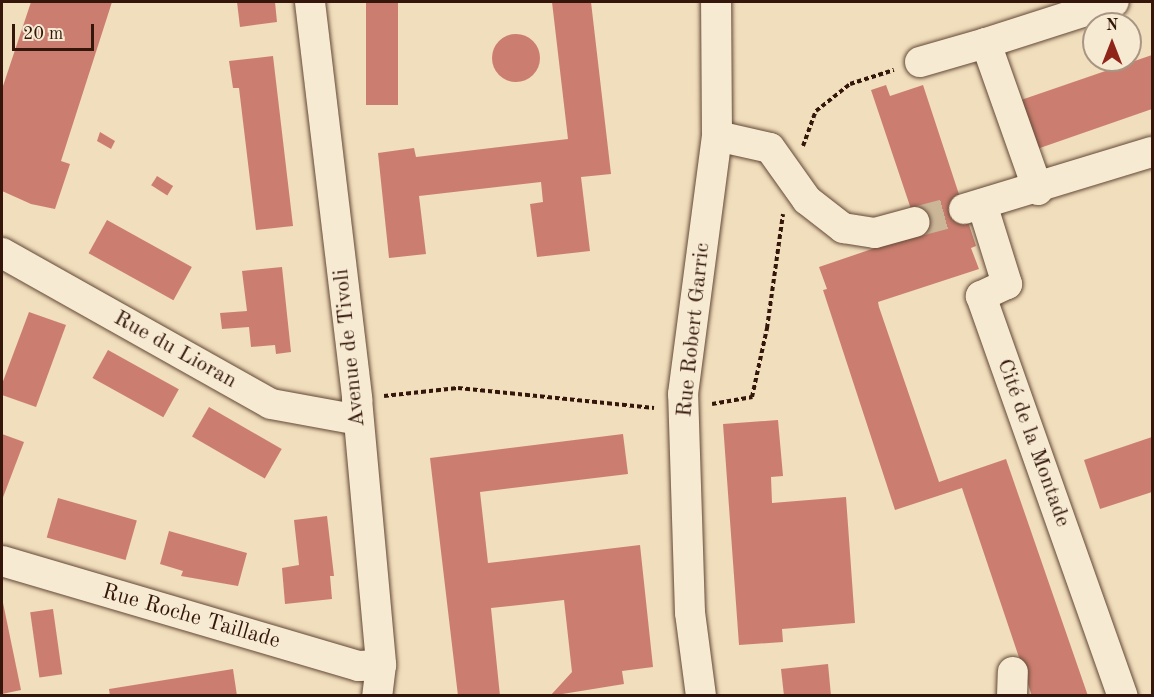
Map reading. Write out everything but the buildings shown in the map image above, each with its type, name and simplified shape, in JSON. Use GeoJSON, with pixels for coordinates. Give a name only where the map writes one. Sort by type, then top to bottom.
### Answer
{"type":"FeatureCollection","features":[{"type":"Feature","properties":{"kind":"street","name":"Avenue de Tivoli"},"geometry":{"type":"LineString","coordinates":[[310,2],[358,420],[381,665],[377,696]]}},
{"type":"Feature","properties":{"kind":"street","name":"Rue Robert Garric"},"geometry":{"type":"LineString","coordinates":[[701,696],[690,613],[683,394],[717,136],[716,2]]}},
{"type":"Feature","properties":{"kind":"street"},"geometry":{"type":"LineString","coordinates":[[920,62],[1114,2]]}},
{"type":"Feature","properties":{"kind":"street"},"geometry":{"type":"LineString","coordinates":[[986,43],[1038,190]]}},
{"type":"Feature","properties":{"kind":"street"},"geometry":{"type":"LineString","coordinates":[[717,136],[770,148],[807,200],[843,228],[875,233],[915,222]]}},
{"type":"Feature","properties":{"kind":"street","name":"Cité de la Montade"},"geometry":{"type":"LineString","coordinates":[[1123,696],[981,296],[1007,284],[973,207],[1038,190],[1152,152]]}},
{"type":"Feature","properties":{"kind":"street","name":"Rue du Lioran"},"geometry":{"type":"LineString","coordinates":[[4,263],[271,404],[358,420]]}},
{"type":"Feature","properties":{"kind":"street","name":"Rue Roche Taillade"},"geometry":{"type":"LineString","coordinates":[[2,561],[359,666],[381,665]]}},
{"type":"Feature","properties":{"kind":"tunnel"},"geometry":{"type":"LineString","coordinates":[[915,222],[964,209]]}}]}
